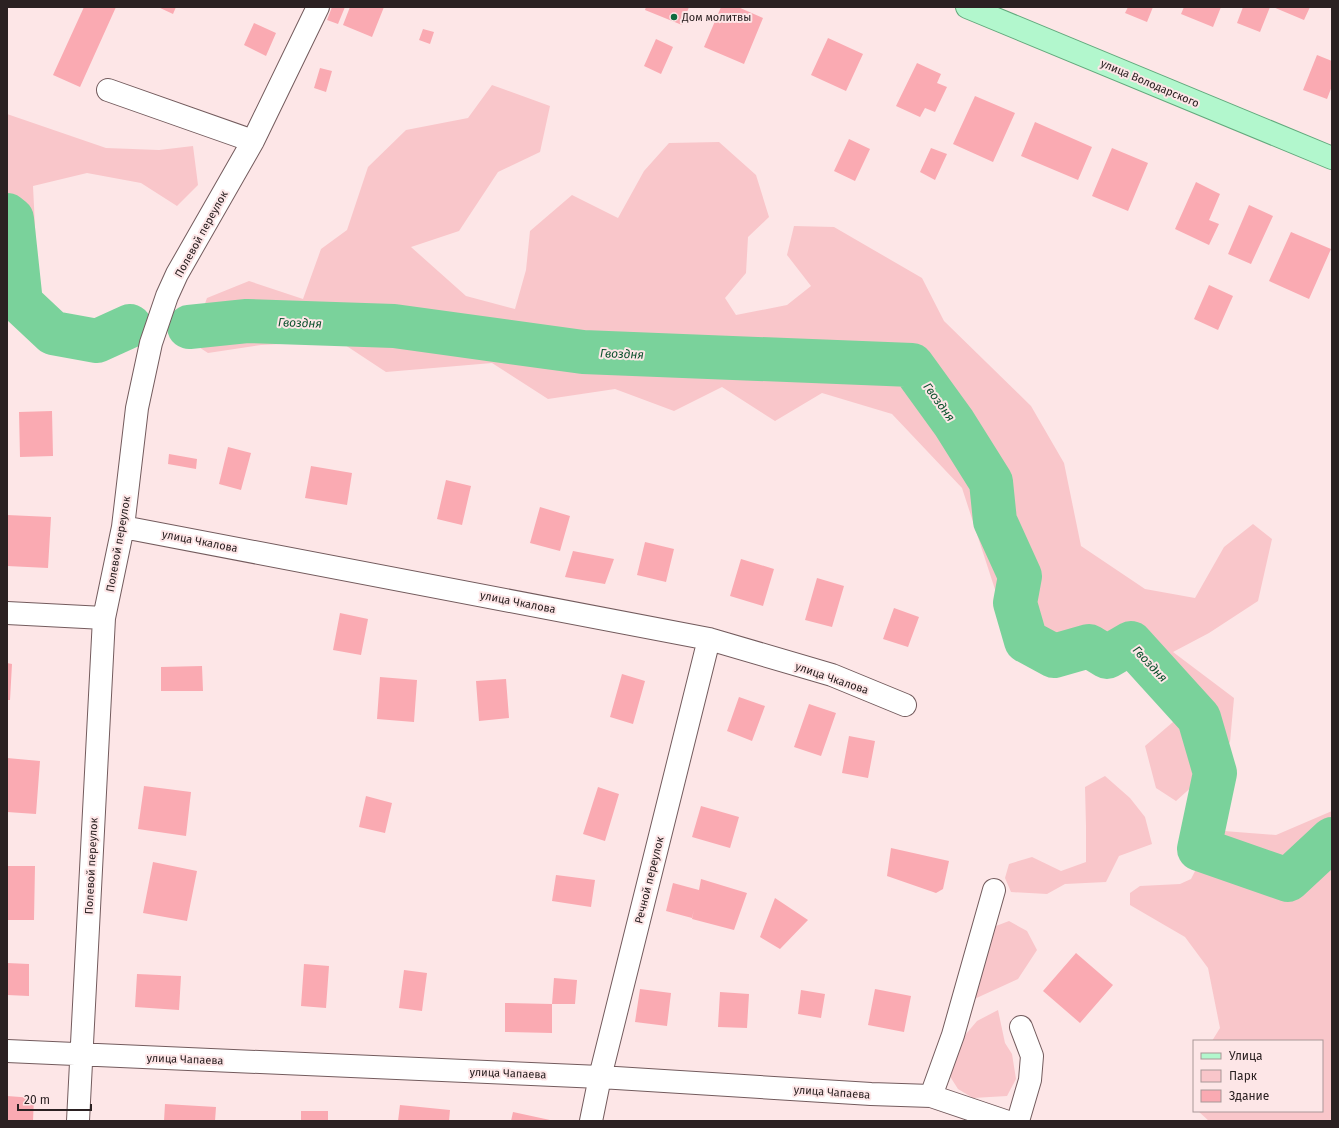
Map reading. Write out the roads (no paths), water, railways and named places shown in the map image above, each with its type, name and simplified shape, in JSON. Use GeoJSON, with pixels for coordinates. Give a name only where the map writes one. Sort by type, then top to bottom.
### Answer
{"type":"FeatureCollection","features":[{"type":"Feature","properties":{"kind":"main road","name":"улица Володарского"},"geometry":{"type":"LineString","coordinates":[[967,7],[1332,158]]}},
{"type":"Feature","properties":{"kind":"street","name":"Полевой переулок"},"geometry":{"type":"LineString","coordinates":[[78,1121],[104,618],[123,527],[137,408],[154,336],[167,296],[177,274],[253,141],[318,7]]}},
{"type":"Feature","properties":{"kind":"street"},"geometry":{"type":"LineString","coordinates":[[108,90],[253,141]]}},
{"type":"Feature","properties":{"kind":"street","name":"улица Чкалова"},"geometry":{"type":"LineString","coordinates":[[123,527],[709,638],[832,675],[906,705]]}},
{"type":"Feature","properties":{"kind":"street"},"geometry":{"type":"LineString","coordinates":[[7,613],[104,618]]}},
{"type":"Feature","properties":{"kind":"street","name":"Речной переулок"},"geometry":{"type":"LineString","coordinates":[[591,1121],[600,1077],[709,638]]}},
{"type":"Feature","properties":{"kind":"street"},"geometry":{"type":"LineString","coordinates":[[931,1096],[953,1035],[994,890]]}},
{"type":"Feature","properties":{"kind":"street"},"geometry":{"type":"LineString","coordinates":[[1018,1121],[1030,1080],[1032,1056],[1021,1027]]}},
{"type":"Feature","properties":{"kind":"street","name":"улица Чапаева"},"geometry":{"type":"LineString","coordinates":[[7,1051],[600,1077],[872,1094],[931,1096],[1000,1120]]}},
{"type":"Feature","properties":{"kind":"waterway","name":"Гвоздня"},"geometry":{"type":"LineString","coordinates":[[7,215],[12,219],[21,303],[53,333],[97,341],[130,326]]}},
{"type":"Feature","properties":{"kind":"waterway","name":"Гвоздня"},"geometry":{"type":"LineString","coordinates":[[189,327],[247,321],[394,326],[583,352],[912,365],[954,423],[991,482],[995,521],[1020,576],[1015,603],[1026,641],[1054,656],[1089,646],[1107,657],[1131,643],[1199,718],[1215,773],[1199,849],[1288,880],[1332,839]]}},
{"type":"Feature","properties":{"kind":"place","name":"Дом молитвы"},"geometry":{"type":"Point","coordinates":[674,17]}}]}
